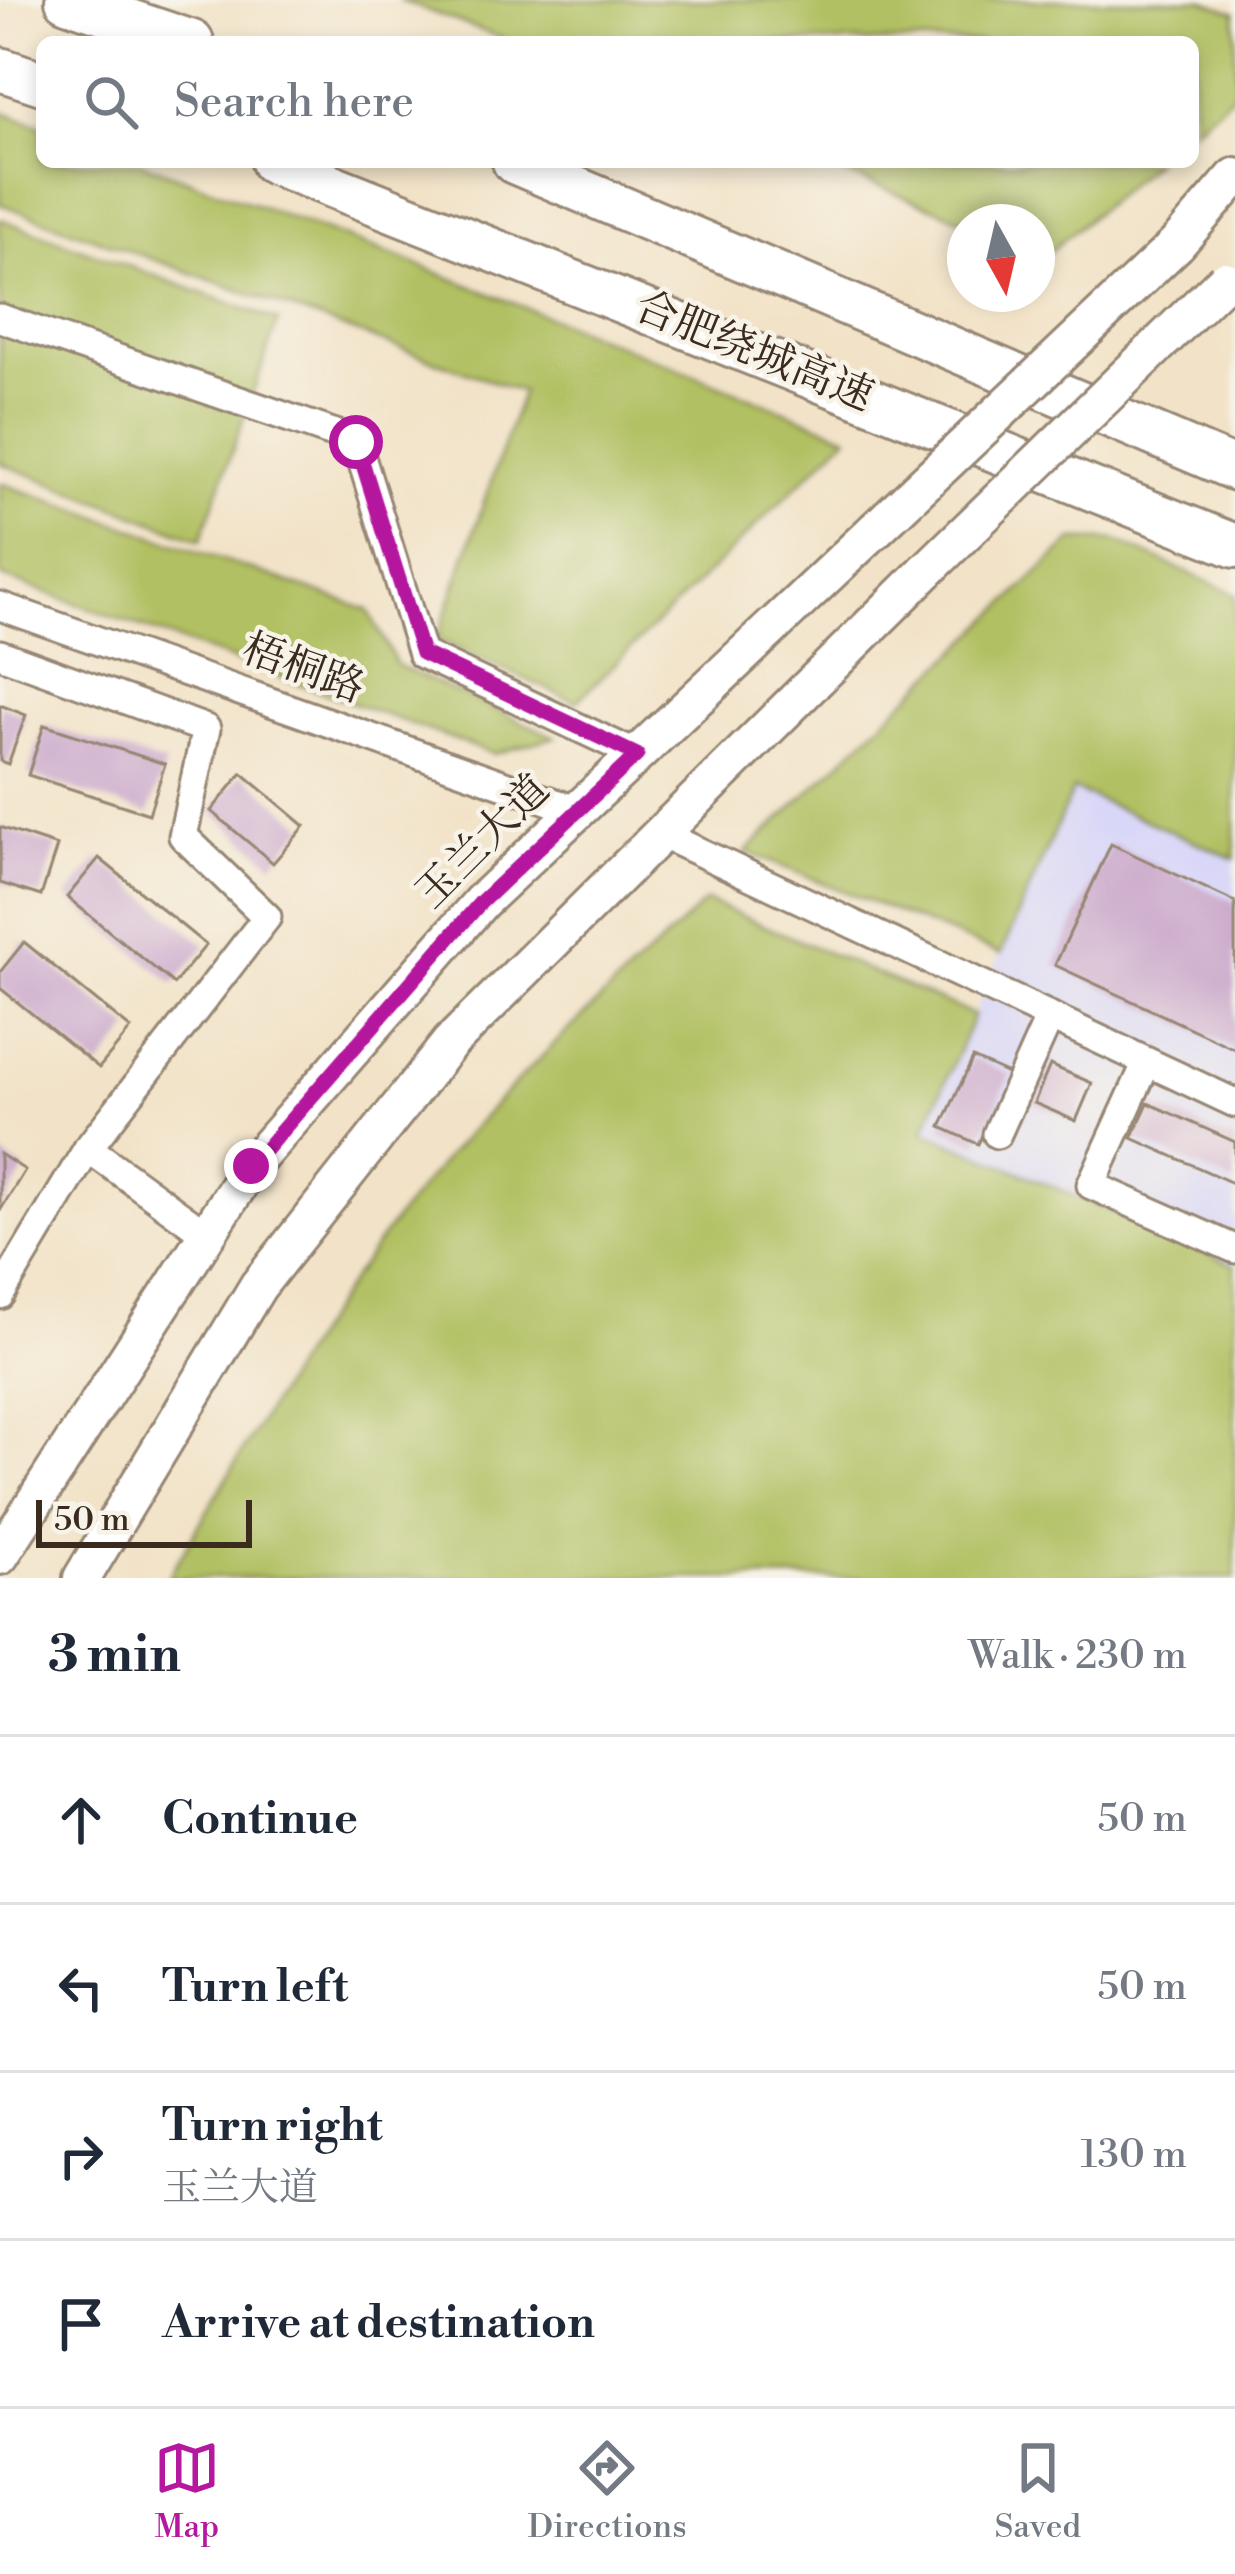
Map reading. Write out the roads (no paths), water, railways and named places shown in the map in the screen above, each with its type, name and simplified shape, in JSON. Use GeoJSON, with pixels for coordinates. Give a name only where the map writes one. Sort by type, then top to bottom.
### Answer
{"type":"FeatureCollection","features":[{"type":"Feature","properties":{"kind":"highway"},"geometry":{"type":"LineString","coordinates":[[67,0],[174,36]]}},
{"type":"Feature","properties":{"kind":"highway"},"geometry":{"type":"LineString","coordinates":[[0,69],[36,81]]}},
{"type":"Feature","properties":{"kind":"highway","name":"合肥绕城高速"},"geometry":{"type":"LineString","coordinates":[[287,168],[1235,546]]}},
{"type":"Feature","properties":{"kind":"highway","name":"合肥绕城高速"},"geometry":{"type":"LineString","coordinates":[[528,168],[1235,469]]}},
{"type":"Feature","properties":{"kind":"main road","name":"玉兰大道"},"geometry":{"type":"LineString","coordinates":[[0,1556],[251,1166],[481,902],[1177,244],[1235,177]]}},
{"type":"Feature","properties":{"kind":"main road"},"geometry":{"type":"LineString","coordinates":[[82,1578],[258,1286],[450,1043],[1230,275]]}},
{"type":"Feature","properties":{"kind":"street"},"geometry":{"type":"LineString","coordinates":[[0,318],[356,442],[422,653],[637,755]]}},
{"type":"Feature","properties":{"kind":"street","name":"梧桐路"},"geometry":{"type":"LineString","coordinates":[[0,606],[578,811]]}},
{"type":"Feature","properties":{"kind":"street"},"geometry":{"type":"LineString","coordinates":[[0,654],[206,728],[183,836],[267,917],[88,1148],[0,1295]]}},
{"type":"Feature","properties":{"kind":"street"},"geometry":{"type":"LineString","coordinates":[[661,834],[1235,1103]]}},
{"type":"Feature","properties":{"kind":"street"},"geometry":{"type":"LineString","coordinates":[[998,1134],[1050,1016]]}},
{"type":"Feature","properties":{"kind":"street"},"geometry":{"type":"LineString","coordinates":[[1147,1061],[1091,1185],[1235,1250]]}},
{"type":"Feature","properties":{"kind":"street"},"geometry":{"type":"LineString","coordinates":[[88,1148],[206,1234]]}}]}
